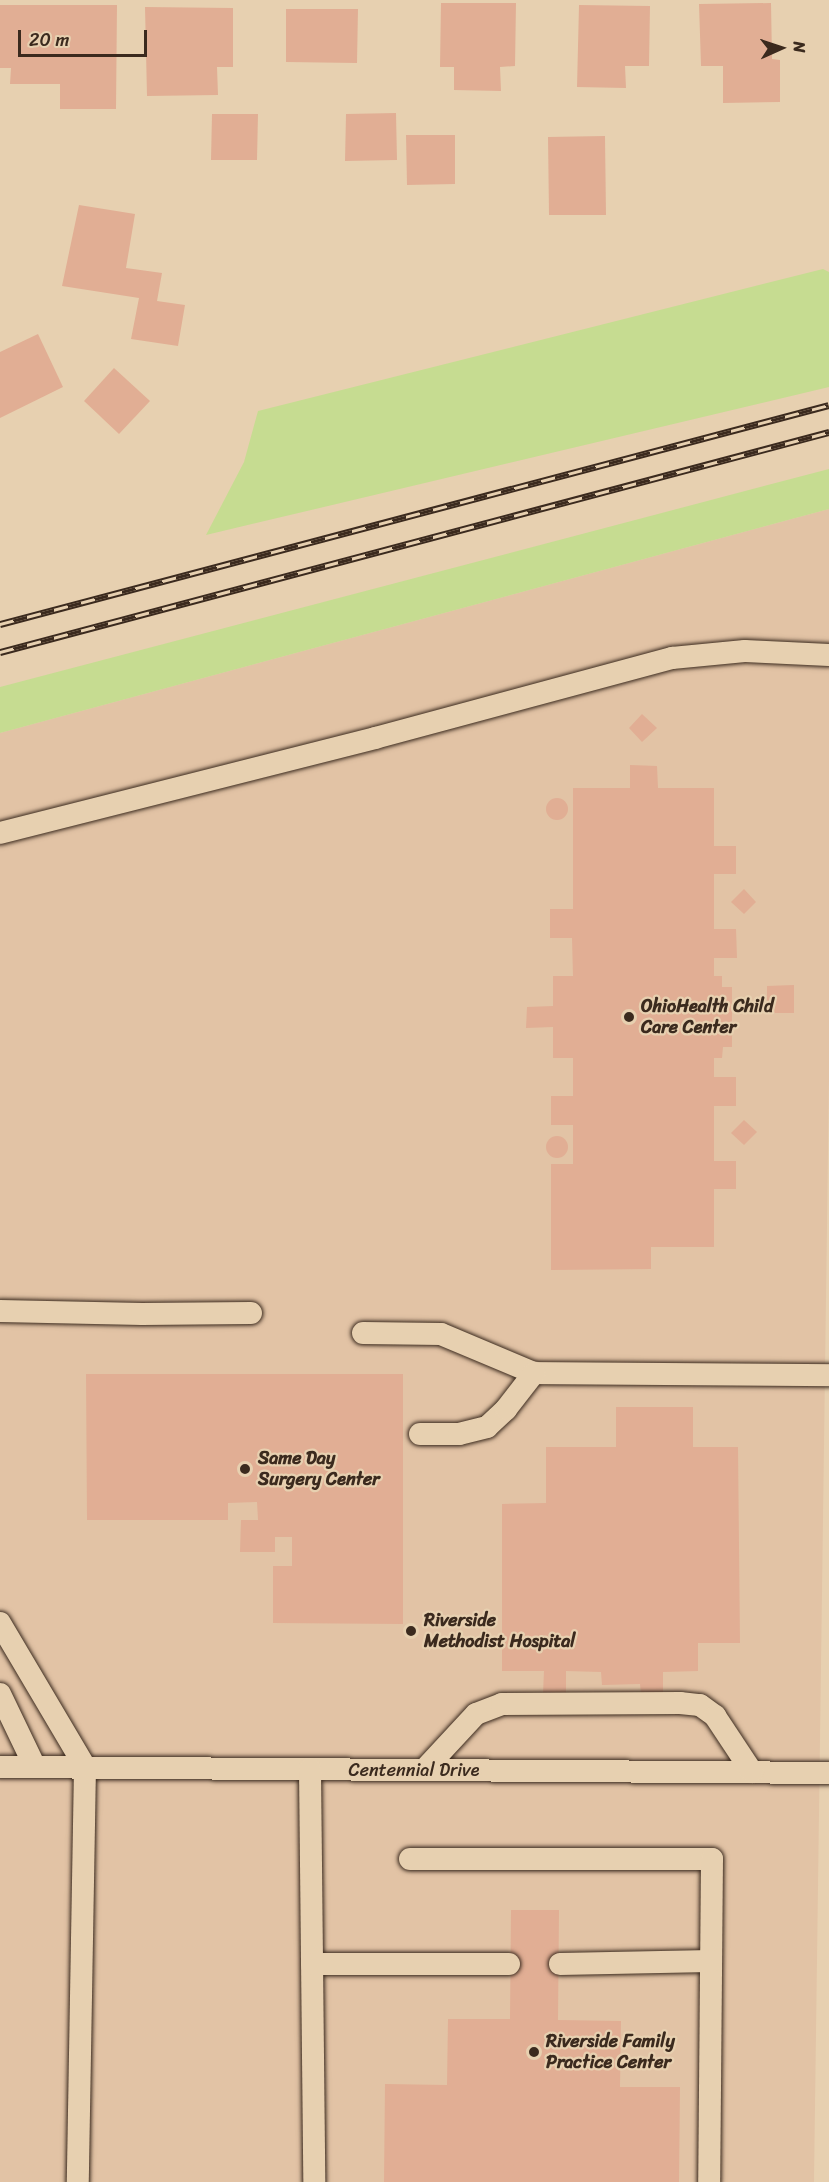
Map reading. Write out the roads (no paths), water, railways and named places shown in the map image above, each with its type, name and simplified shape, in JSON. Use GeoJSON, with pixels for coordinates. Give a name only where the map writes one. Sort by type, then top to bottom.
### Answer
{"type":"FeatureCollection","features":[{"type":"Feature","properties":{"kind":"lane"},"geometry":{"type":"LineString","coordinates":[[0,833],[375,738],[672,658],[746,651],[829,655]]}},
{"type":"Feature","properties":{"kind":"lane"},"geometry":{"type":"LineString","coordinates":[[0,1311],[142,1314],[251,1313]]}},
{"type":"Feature","properties":{"kind":"lane"},"geometry":{"type":"LineString","coordinates":[[363,1333],[441,1334],[534,1373],[829,1375]]}},
{"type":"Feature","properties":{"kind":"lane"},"geometry":{"type":"LineString","coordinates":[[420,1434],[459,1434],[487,1427],[506,1409],[534,1373]]}},
{"type":"Feature","properties":{"kind":"lane"},"geometry":{"type":"LineString","coordinates":[[0,1623],[85,1767],[78,2182]]}},
{"type":"Feature","properties":{"kind":"lane"},"geometry":{"type":"LineString","coordinates":[[0,1694],[35,1767]]}},
{"type":"Feature","properties":{"kind":"lane"},"geometry":{"type":"LineString","coordinates":[[424,1770],[476,1714],[502,1704],[680,1703],[700,1705],[716,1716],[752,1772]]}},
{"type":"Feature","properties":{"kind":"lane","name":"Centennial Drive"},"geometry":{"type":"LineString","coordinates":[[0,1767],[829,1773]]}},
{"type":"Feature","properties":{"kind":"lane"},"geometry":{"type":"LineString","coordinates":[[310,1769],[314,2182]]}},
{"type":"Feature","properties":{"kind":"lane"},"geometry":{"type":"LineString","coordinates":[[410,1859],[712,1859],[709,2182]]}},
{"type":"Feature","properties":{"kind":"lane"},"geometry":{"type":"LineString","coordinates":[[560,1964],[711,1961]]}},
{"type":"Feature","properties":{"kind":"lane"},"geometry":{"type":"LineString","coordinates":[[312,1964],[509,1964]]}},
{"type":"Feature","properties":{"kind":"railway"},"geometry":{"type":"LineString","coordinates":[[0,624],[829,405]]}},
{"type":"Feature","properties":{"kind":"railway"},"geometry":{"type":"LineString","coordinates":[[0,652],[829,432]]}},
{"type":"Feature","properties":{"kind":"place","name":"OhioHealth Child Care Center"},"geometry":{"type":"Point","coordinates":[629,1017]}},
{"type":"Feature","properties":{"kind":"place","name":"Same Day Surgery Center"},"geometry":{"type":"Point","coordinates":[245,1469]}},
{"type":"Feature","properties":{"kind":"place","name":"Riverside Methodist Hospital"},"geometry":{"type":"Point","coordinates":[411,1631]}},
{"type":"Feature","properties":{"kind":"place","name":"Riverside Family Practice Center"},"geometry":{"type":"Point","coordinates":[534,2052]}}]}
